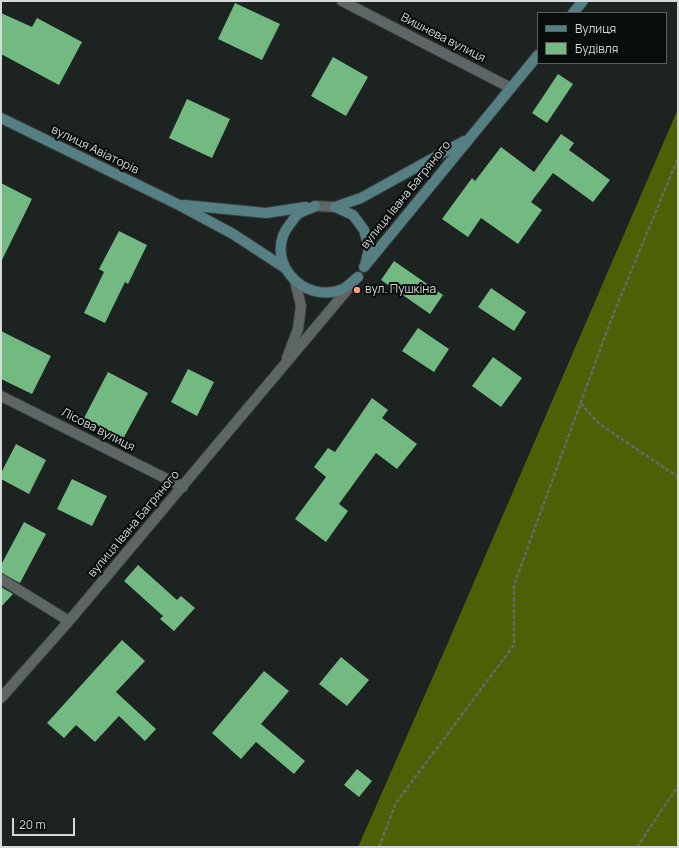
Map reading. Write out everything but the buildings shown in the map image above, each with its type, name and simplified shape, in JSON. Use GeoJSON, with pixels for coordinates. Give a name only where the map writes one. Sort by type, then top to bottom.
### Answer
{"type":"FeatureCollection","features":[{"type":"Feature","properties":{"kind":"main road"},"geometry":{"type":"LineString","coordinates":[[574,12],[583,1]]}},
{"type":"Feature","properties":{"kind":"main road","name":"вулиця Івана Багряного"},"geometry":{"type":"LineString","coordinates":[[364,268],[537,56]]}},
{"type":"Feature","properties":{"kind":"main road","name":"вулиця Авіаторів"},"geometry":{"type":"LineString","coordinates":[[1,118],[178,204],[233,234],[285,268]]}},
{"type":"Feature","properties":{"kind":"main road","name":"вулиця Івана Багряного"},"geometry":{"type":"LineString","coordinates":[[336,207],[362,198],[469,138]]}},
{"type":"Feature","properties":{"kind":"main road","name":"вулиця Авіаторів"},"geometry":{"type":"LineString","coordinates":[[178,204],[266,213],[315,206]]}},
{"type":"Feature","properties":{"kind":"main road"},"geometry":{"type":"LineString","coordinates":[[315,206],[298,215],[285,230],[281,249],[285,268],[295,281],[310,290],[328,293],[344,288],[358,277]]}},
{"type":"Feature","properties":{"kind":"main road"},"geometry":{"type":"LineString","coordinates":[[336,207],[352,215],[364,230],[368,249],[364,268]]}},
{"type":"Feature","properties":{"kind":"street","name":"Вишнева вулиця"},"geometry":{"type":"LineString","coordinates":[[342,1],[511,88]]}},
{"type":"Feature","properties":{"kind":"street"},"geometry":{"type":"LineString","coordinates":[[315,206],[336,207]]}},
{"type":"Feature","properties":{"kind":"street"},"geometry":{"type":"LineString","coordinates":[[358,277],[364,268]]}},
{"type":"Feature","properties":{"kind":"street","name":"вулиця Івана Багряного"},"geometry":{"type":"LineString","coordinates":[[1,698],[183,487],[358,277]]}},
{"type":"Feature","properties":{"kind":"street","name":"вулиця Івана Багряного"},"geometry":{"type":"LineString","coordinates":[[284,366],[298,329],[301,306],[295,281]]}},
{"type":"Feature","properties":{"kind":"street","name":"Лісова вулиця"},"geometry":{"type":"LineString","coordinates":[[1,396],[183,487]]}},
{"type":"Feature","properties":{"kind":"street"},"geometry":{"type":"LineString","coordinates":[[1,579],[69,621]]}},
{"type":"Feature","properties":{"kind":"path"},"geometry":{"type":"LineString","coordinates":[[379,847],[396,803],[514,645],[514,585],[611,320],[678,158]]}},
{"type":"Feature","properties":{"kind":"path"},"geometry":{"type":"LineString","coordinates":[[581,403],[598,423],[678,477]]}},
{"type":"Feature","properties":{"kind":"path"},"geometry":{"type":"LineString","coordinates":[[637,847],[678,786]]}},
{"type":"Feature","properties":{"kind":"green space"},"geometry":{"type":"Polygon","coordinates":[[[678,109],[678,847],[358,847],[446,647],[678,109]]]}},
{"type":"Feature","properties":{"kind":"place","name":"вул. Пушкіна"},"geometry":{"type":"Point","coordinates":[357,290]}}]}
